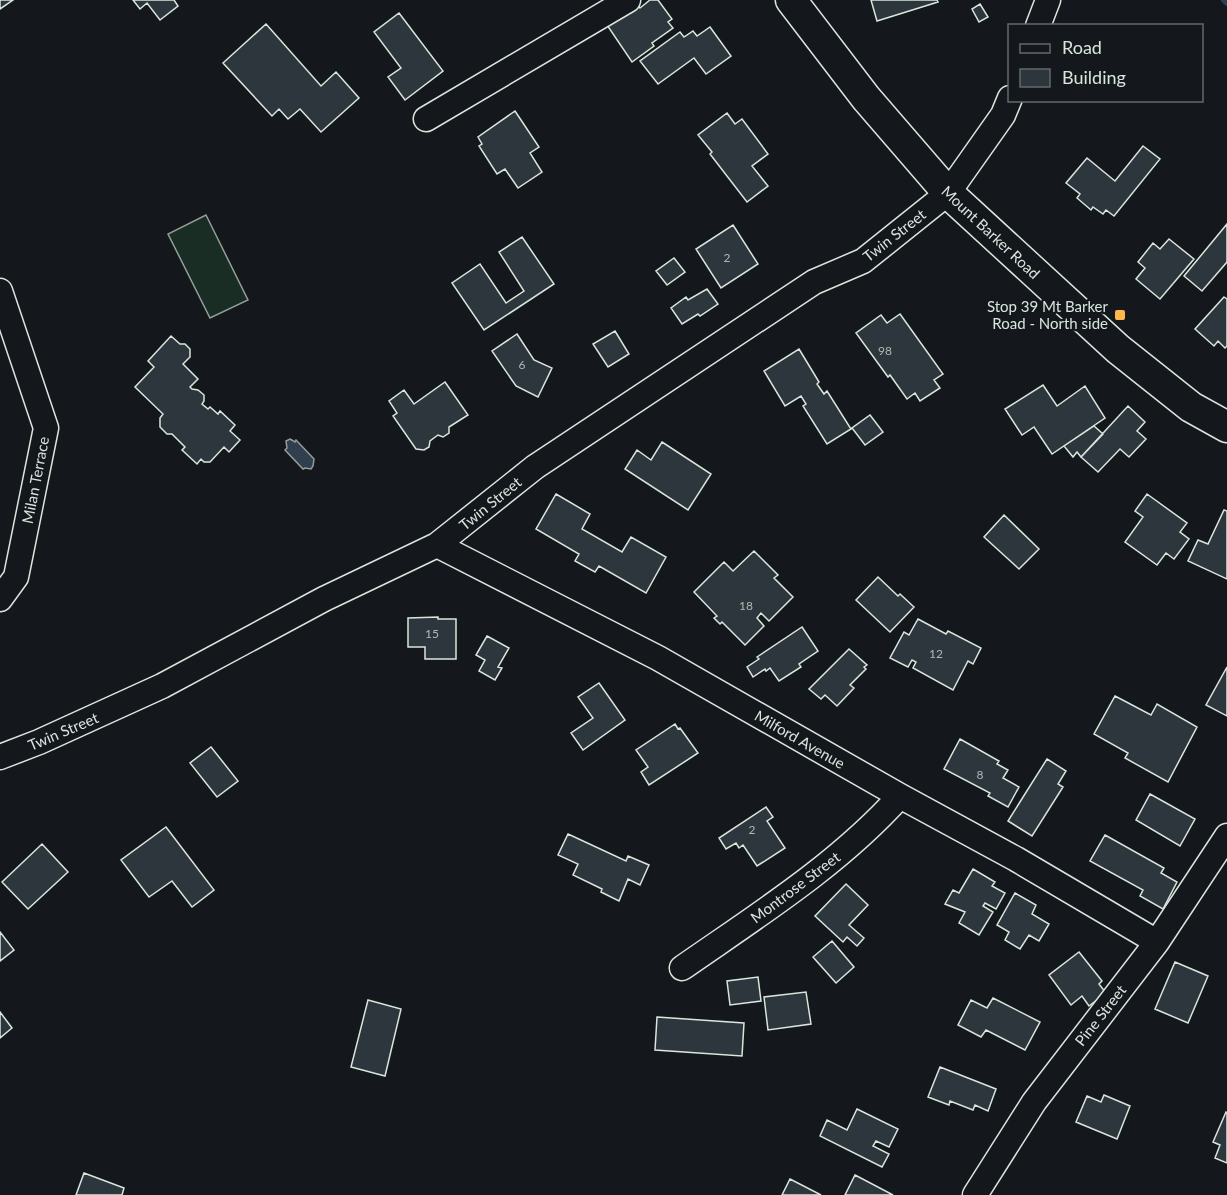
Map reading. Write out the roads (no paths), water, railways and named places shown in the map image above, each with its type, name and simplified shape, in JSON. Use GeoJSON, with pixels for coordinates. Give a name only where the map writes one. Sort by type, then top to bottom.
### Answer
{"type":"FeatureCollection","features":[{"type":"Feature","properties":{"kind":"main road","name":"Mount Barker Road"},"geometry":{"type":"LineString","coordinates":[[791,0],[866,98],[948,193],[1118,349],[1191,407],[1227,426]]}},
{"type":"Feature","properties":{"kind":"street"},"geometry":{"type":"LineString","coordinates":[[426,119],[628,0]]}},
{"type":"Feature","properties":{"kind":"street"},"geometry":{"type":"LineString","coordinates":[[1039,24],[1047,0]]}},
{"type":"Feature","properties":{"kind":"street","name":"Twin Street"},"geometry":{"type":"LineString","coordinates":[[0,757],[152,691],[324,599],[437,545],[535,467],[814,282],[862,261],[948,193],[1003,115],[1008,102]]}},
{"type":"Feature","properties":{"kind":"street","name":"Milan Terrace"},"geometry":{"type":"LineString","coordinates":[[0,291],[46,428],[16,577],[0,598]]}},
{"type":"Feature","properties":{"kind":"street","name":"Milford Avenue"},"geometry":{"type":"LineString","coordinates":[[437,545],[658,658],[900,796],[1016,859],[1157,942]]}},
{"type":"Feature","properties":{"kind":"street","name":"Montrose Street"},"geometry":{"type":"LineString","coordinates":[[682,968],[795,890],[876,823],[900,796]]}},
{"type":"Feature","properties":{"kind":"street","name":"Pine Street"},"geometry":{"type":"LineString","coordinates":[[975,1195],[1034,1102],[1157,942],[1227,836]]}},
{"type":"Feature","properties":{"kind":"water"},"geometry":{"type":"Polygon","coordinates":[[[290,439],[295,442],[296,440],[314,459],[311,469],[303,469],[285,450],[286,441],[290,439]]]}},
{"type":"Feature","properties":{"kind":"waterway"},"geometry":{"type":"LineString","coordinates":[[1224,0],[1227,3]]}},
{"type":"Feature","properties":{"kind":"place","name":"Stop 39 Mt Barker Road - North side"},"geometry":{"type":"Point","coordinates":[1120,315]}}]}
